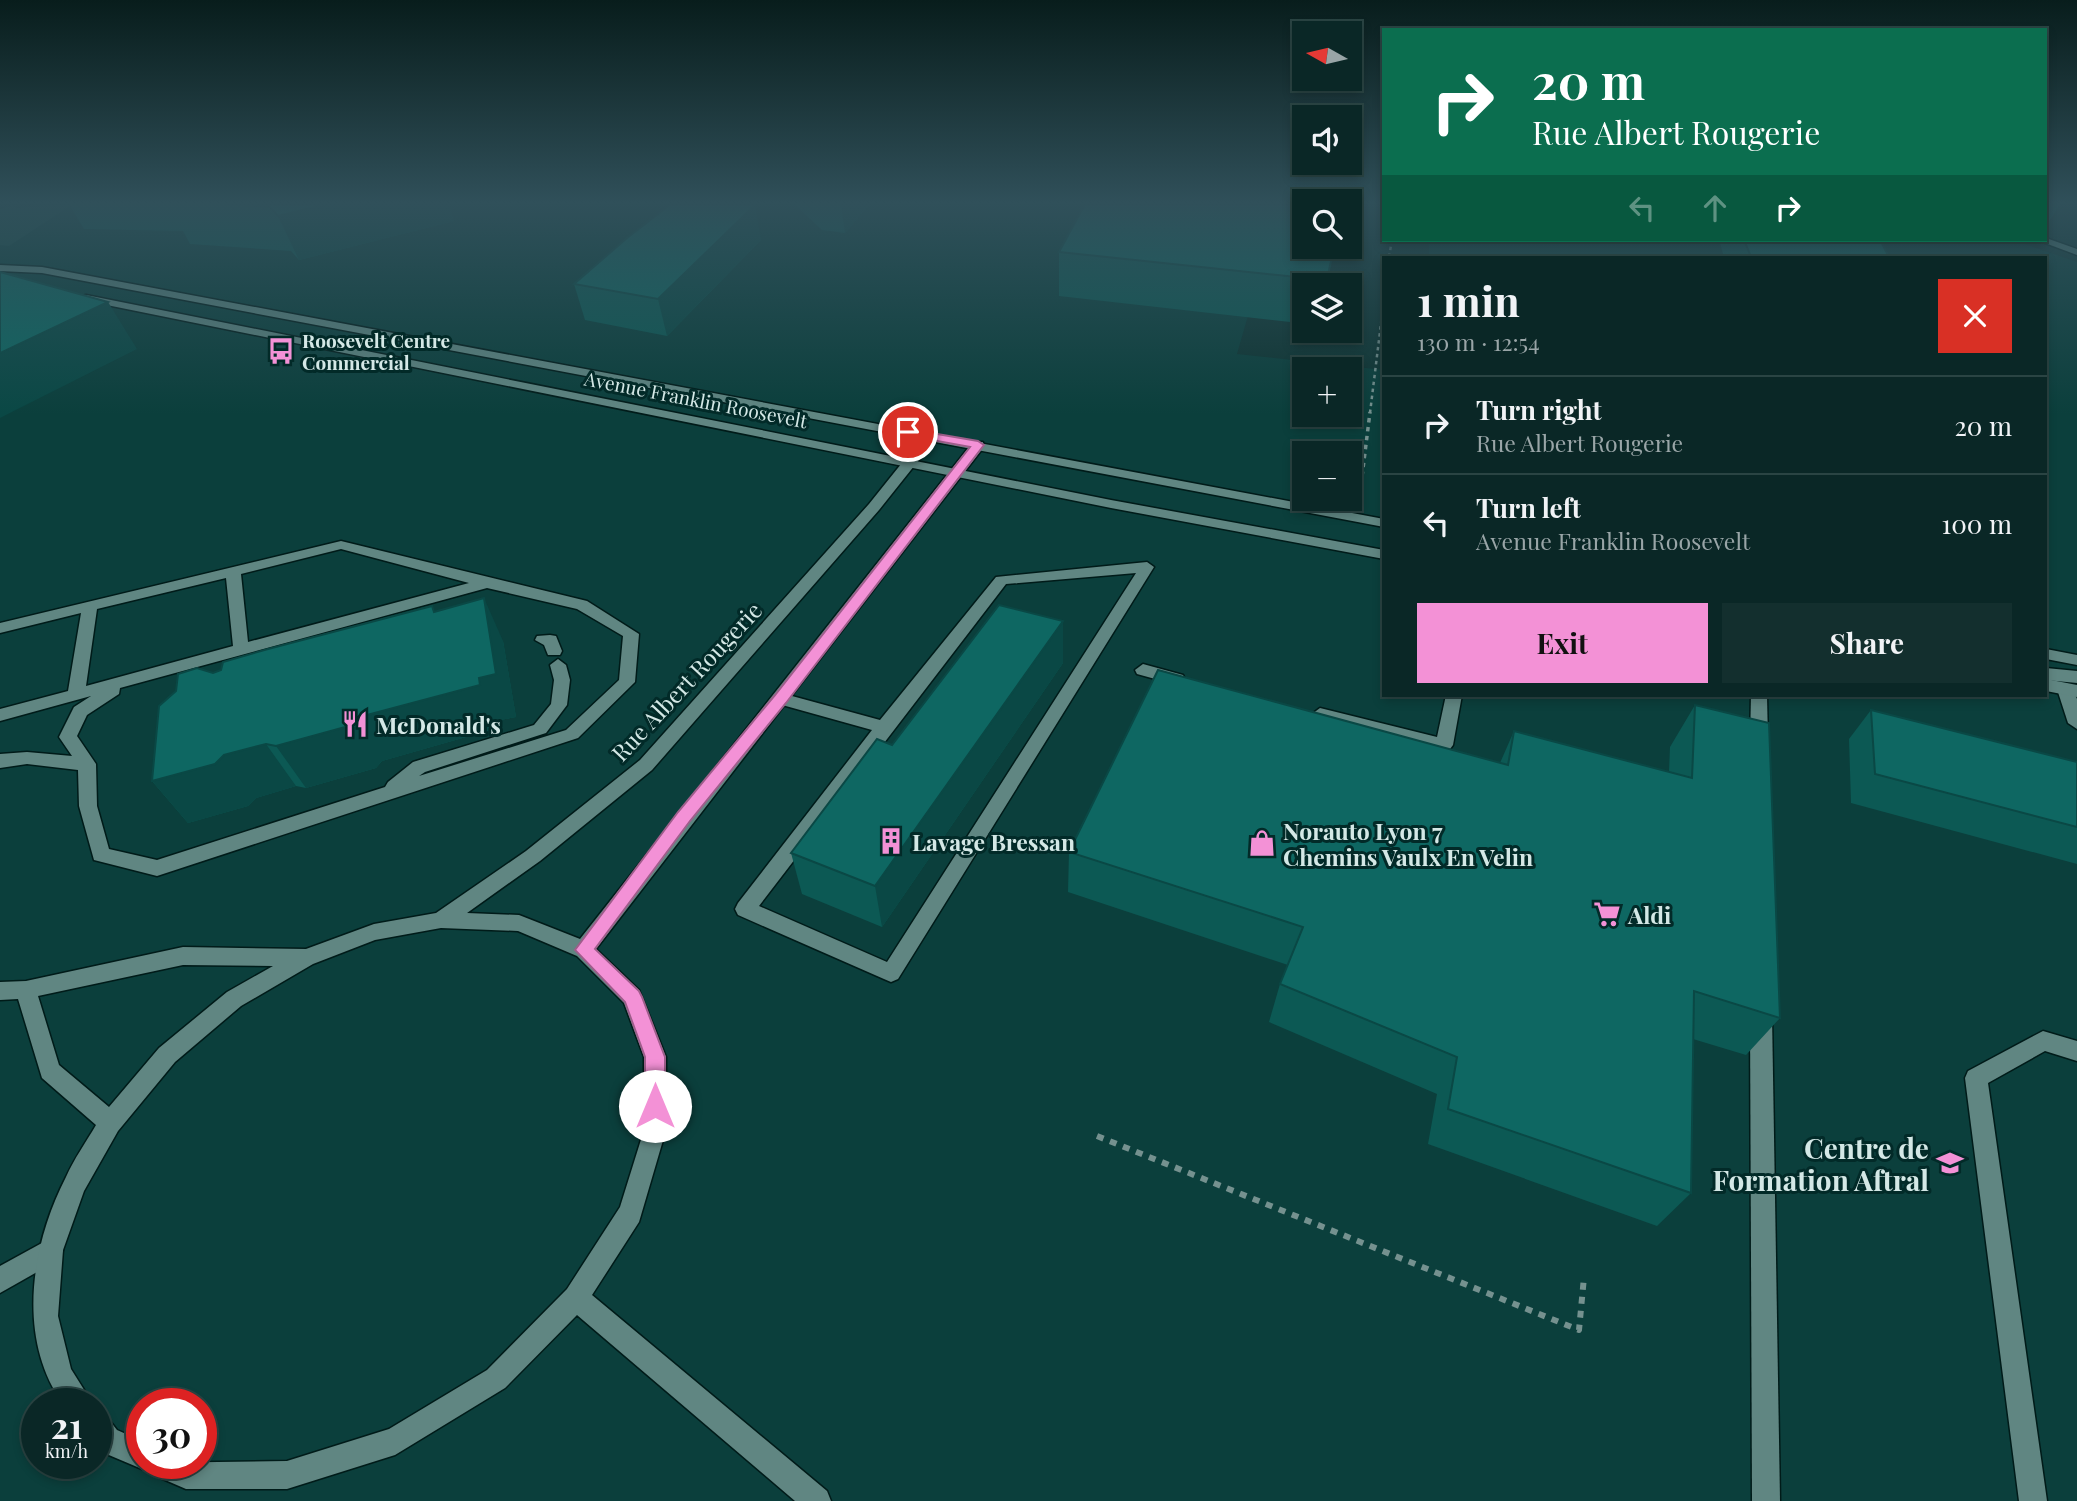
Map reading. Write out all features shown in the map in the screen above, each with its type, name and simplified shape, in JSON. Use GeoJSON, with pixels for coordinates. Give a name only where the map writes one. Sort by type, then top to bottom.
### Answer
{"type":"FeatureCollection","features":[{"type":"Feature","properties":{"kind":"street","name":"Avenue Franklin Roosevelt"},"geometry":{"type":"LineString","coordinates":[[64,274],[1382,523]]}},
{"type":"Feature","properties":{"kind":"street","name":"Avenue Franklin Roosevelt"},"geometry":{"type":"LineString","coordinates":[[71,295],[909,464],[1382,555]]}},
{"type":"Feature","properties":{"kind":"street","name":"Rue Albert Rougerie"},"geometry":{"type":"LineString","coordinates":[[441,920],[533,856],[646,765],[932,436]]}},
{"type":"Feature","properties":{"kind":"street"},"geometry":{"type":"LineString","coordinates":[[584,950],[684,817],[781,699],[978,445]]}},
{"type":"Feature","properties":{"kind":"street"},"geometry":{"type":"LineString","coordinates":[[0,628],[341,545],[582,605],[631,634],[627,682],[572,733],[157,868],[101,855],[88,806],[87,764],[68,737],[80,712],[128,681]]}},
{"type":"Feature","properties":{"kind":"street"},"geometry":{"type":"LineString","coordinates":[[1147,567],[891,973],[744,909],[884,727],[1001,580],[1147,567]]}},
{"type":"Feature","properties":{"kind":"street"},"geometry":{"type":"LineString","coordinates":[[233,571],[241,650]]}},
{"type":"Feature","properties":{"kind":"street"},"geometry":{"type":"LineString","coordinates":[[0,715],[487,583]]}},
{"type":"Feature","properties":{"kind":"street"},"geometry":{"type":"LineString","coordinates":[[76,695],[90,606]]}},
{"type":"Feature","properties":{"kind":"street"},"geometry":{"type":"LineString","coordinates":[[386,794],[419,767],[540,729],[559,705],[562,680],[552,652]]}},
{"type":"Feature","properties":{"kind":"street"},"geometry":{"type":"LineString","coordinates":[[2047,654],[2077,660]]}},
{"type":"Feature","properties":{"kind":"street"},"geometry":{"type":"LineString","coordinates":[[178,667],[195,682]]}},
{"type":"Feature","properties":{"kind":"street"},"geometry":{"type":"LineString","coordinates":[[1143,670],[1195,683]]}},
{"type":"Feature","properties":{"kind":"street"},"geometry":{"type":"LineString","coordinates":[[2047,674],[2073,686]]}},
{"type":"Feature","properties":{"kind":"street"},"geometry":{"type":"LineString","coordinates":[[2047,685],[2073,686]]}},
{"type":"Feature","properties":{"kind":"street"},"geometry":{"type":"LineString","coordinates":[[2073,686],[2077,723]]}},
{"type":"Feature","properties":{"kind":"street"},"geometry":{"type":"LineString","coordinates":[[1298,709],[1444,745],[1454,697]]}},
{"type":"Feature","properties":{"kind":"street"},"geometry":{"type":"LineString","coordinates":[[1759,697],[1760,764]]}},
{"type":"Feature","properties":{"kind":"street"},"geometry":{"type":"LineString","coordinates":[[781,699],[884,727]]}},
{"type":"Feature","properties":{"kind":"street"},"geometry":{"type":"LineString","coordinates":[[0,761],[27,758],[87,764]]}},
{"type":"Feature","properties":{"kind":"street"},"geometry":{"type":"LineString","coordinates":[[68,1388],[59,1375],[45,1316],[51,1250],[74,1185],[110,1123],[176,1047],[233,999],[306,958],[374,932],[441,920],[519,923],[584,950],[632,997],[655,1057],[655,1130],[630,1213],[576,1298],[496,1378],[395,1441],[287,1475],[217,1475]]}},
{"type":"Feature","properties":{"kind":"street"},"geometry":{"type":"LineString","coordinates":[[0,991],[26,990],[183,956],[306,958]]}},
{"type":"Feature","properties":{"kind":"street"},"geometry":{"type":"LineString","coordinates":[[26,990],[50,1071],[110,1123]]}},
{"type":"Feature","properties":{"kind":"street"},"geometry":{"type":"LineString","coordinates":[[1761,999],[1766,1501]]}},
{"type":"Feature","properties":{"kind":"street"},"geometry":{"type":"LineString","coordinates":[[2033,1501],[1976,1079],[2043,1041],[2077,1051]]}},
{"type":"Feature","properties":{"kind":"street"},"geometry":{"type":"LineString","coordinates":[[0,1280],[51,1250]]}},
{"type":"Feature","properties":{"kind":"street"},"geometry":{"type":"LineString","coordinates":[[576,1298],[817,1501]]}},
{"type":"Feature","properties":{"kind":"path"},"geometry":{"type":"LineString","coordinates":[[1357,518],[1382,315]]}},
{"type":"Feature","properties":{"kind":"path"},"geometry":{"type":"LineString","coordinates":[[1097,1136],[1579,1330],[1584,1277]]}},
{"type":"Feature","properties":{"kind":"shaded area"},"geometry":{"type":"Polygon","coordinates":[[[0,274],[1260,274],[1237,354],[1292,360],[1292,427],[1362,427],[1362,368],[1382,370],[1382,697],[2047,697],[2047,274],[2077,274],[2077,1501],[0,1501],[0,274]]]}},
{"type":"Feature","properties":{"kind":"building"},"geometry":{"type":"Polygon","coordinates":[[[0,274],[108,302],[0,353],[0,274]]]}},
{"type":"Feature","properties":{"kind":"building"},"geometry":{"type":"Polygon","coordinates":[[[585,274],[684,274],[658,299],[574,284],[585,274]]]}},
{"type":"Feature","properties":{"kind":"building"},"geometry":{"type":"Polygon","coordinates":[[[484,598],[496,674],[479,678],[480,685],[356,718],[349,726],[276,746],[266,744],[224,755],[215,764],[152,781],[159,706],[176,691],[178,674],[197,668],[213,673],[221,670],[223,662],[268,649],[432,606],[434,612],[484,598]]]}},
{"type":"Feature","properties":{"kind":"building"},"geometry":{"type":"Polygon","coordinates":[[[999,605],[1063,621],[875,886],[791,853],[877,739],[892,745],[999,605]]]}},
{"type":"Feature","properties":{"kind":"building"},"geometry":{"type":"Polygon","coordinates":[[[1158,670],[1508,765],[1514,731],[1692,778],[1695,705],[1769,723],[1780,1018],[1694,991],[1691,1193],[1448,1109],[1457,1057],[1280,984],[1303,927],[1069,852],[1158,670]]]}},
{"type":"Feature","properties":{"kind":"building"},"geometry":{"type":"Polygon","coordinates":[[[1871,710],[2077,762],[2077,827],[1875,774],[1871,710]]]}},
{"type":"Feature","properties":{"kind":"place","name":"Roosevelt Centre Commercial"},"geometry":{"type":"Point","coordinates":[281,351]}},
{"type":"Feature","properties":{"kind":"place","name":"McDonald's"},"geometry":{"type":"Point","coordinates":[355,724]}},
{"type":"Feature","properties":{"kind":"place","name":"Lavage Bressan"},"geometry":{"type":"Point","coordinates":[891,841]}},
{"type":"Feature","properties":{"kind":"place","name":"Norauto Lyon 7 Chemins Vaulx En Velin"},"geometry":{"type":"Point","coordinates":[1262,843]}},
{"type":"Feature","properties":{"kind":"place","name":"Aldi"},"geometry":{"type":"Point","coordinates":[1607,914]}},
{"type":"Feature","properties":{"kind":"place","name":"Centre de Formation Aftral"},"geometry":{"type":"Point","coordinates":[1950,1163]}},
{"type":"Feature","properties":{"kind":"route"},"geometry":{"type":"LineString","coordinates":[[655,1106],[655,1057],[632,997],[584,950],[684,817],[781,699],[978,445],[908,432]]}}]}
